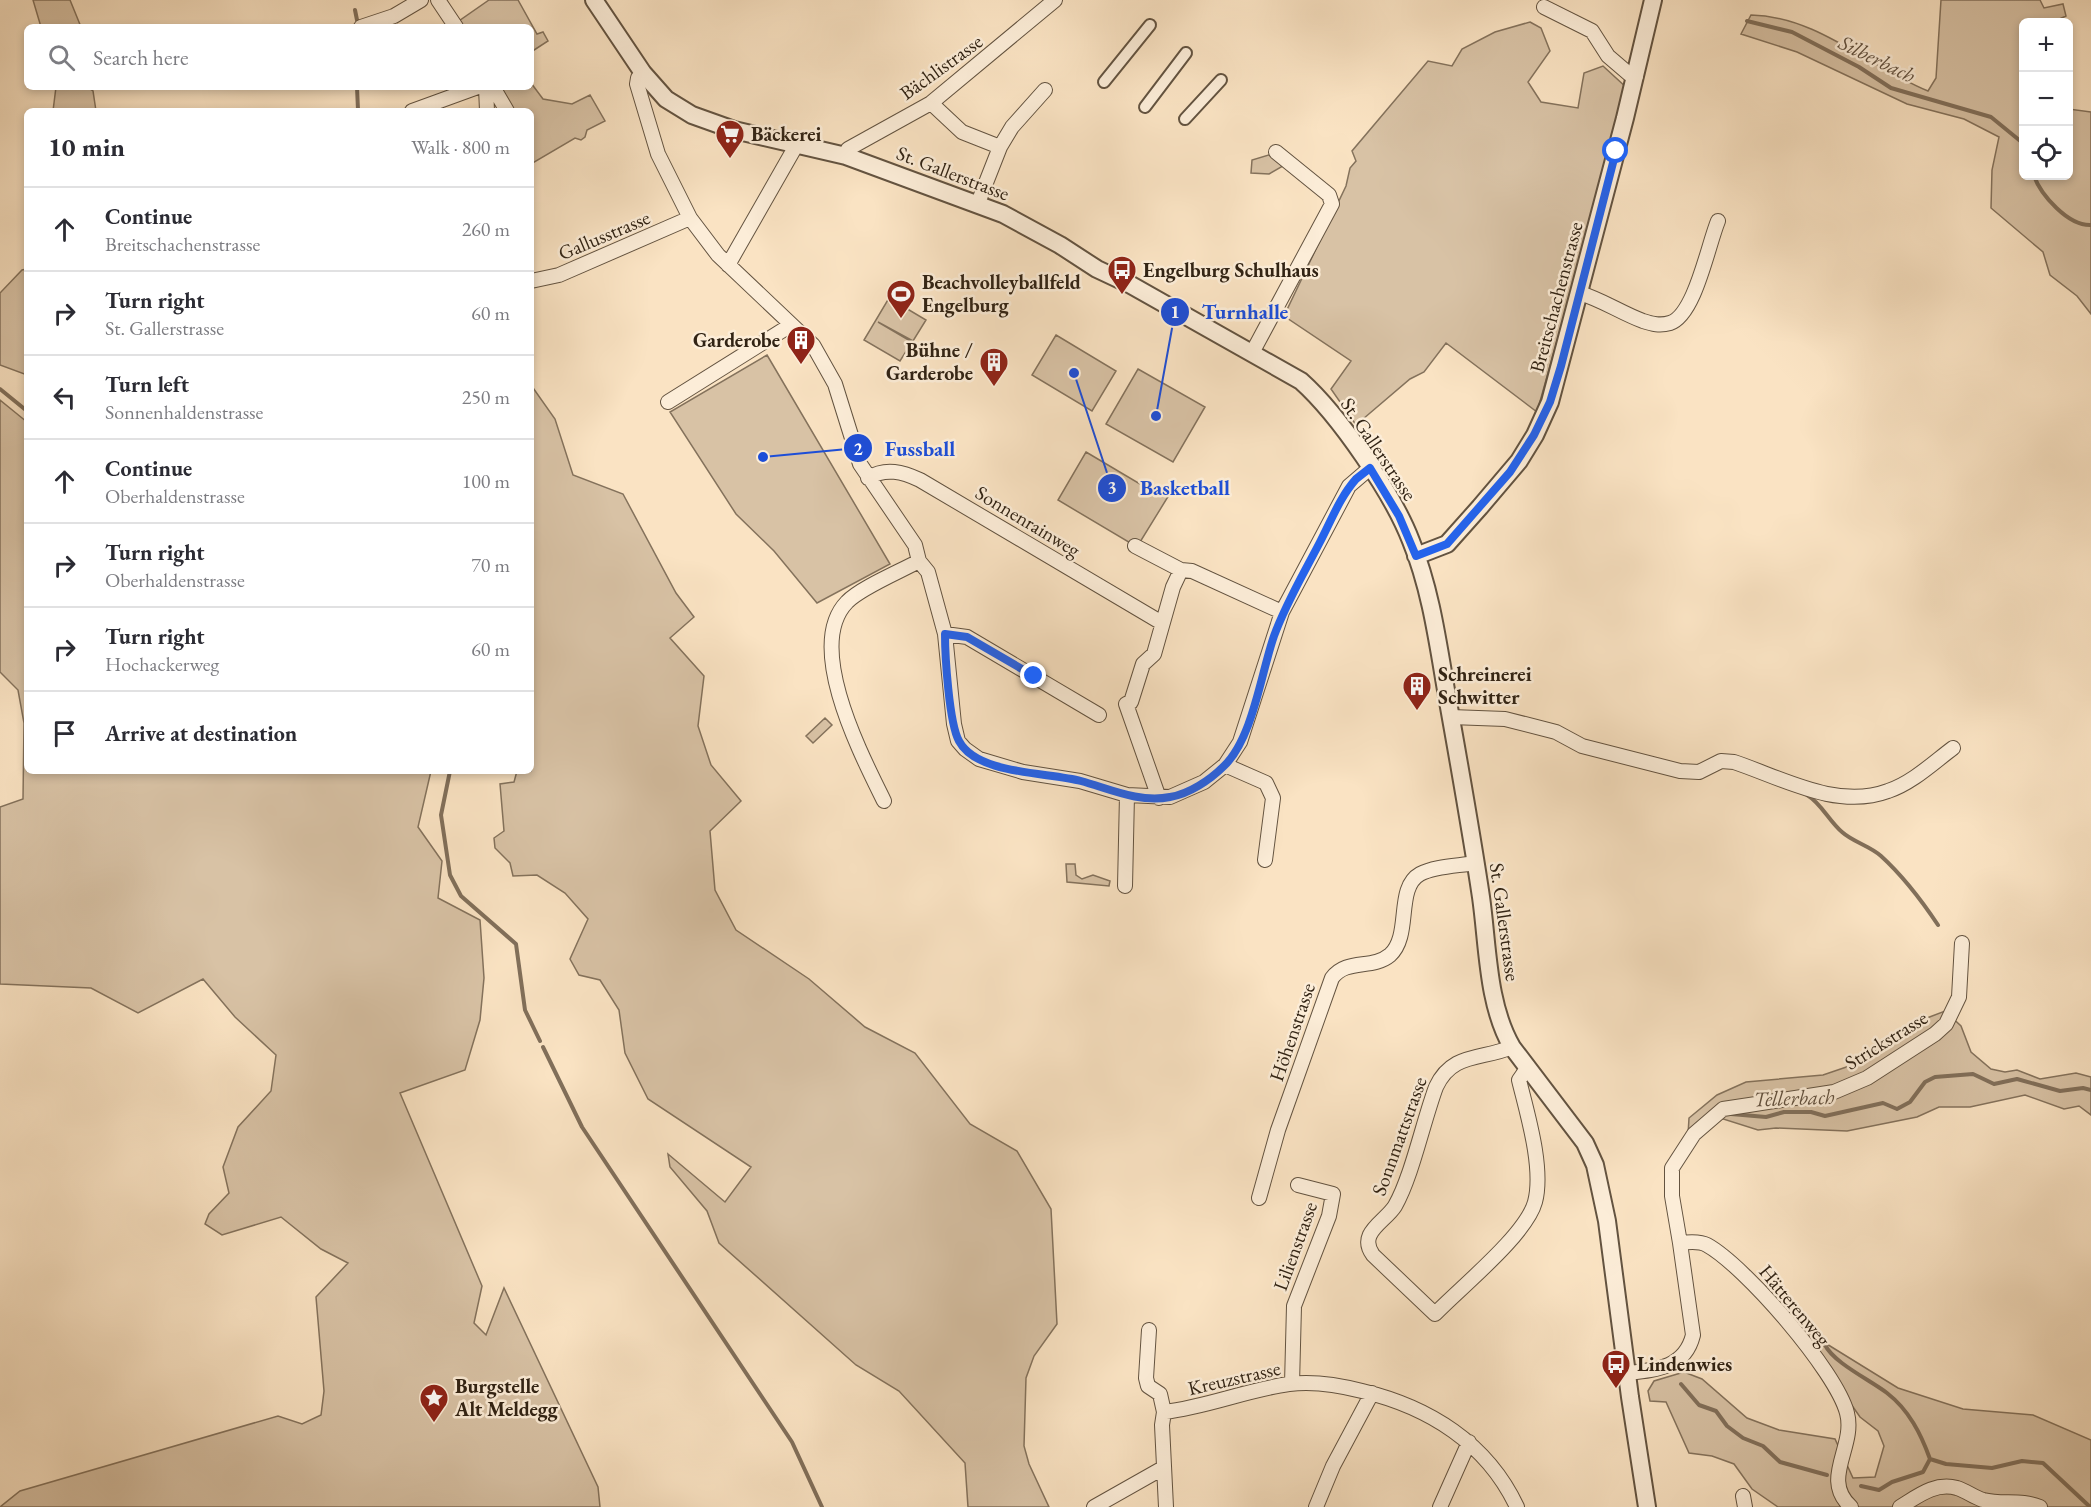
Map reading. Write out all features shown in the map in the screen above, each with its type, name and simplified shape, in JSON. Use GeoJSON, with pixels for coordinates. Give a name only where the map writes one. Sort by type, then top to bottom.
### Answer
{"type":"FeatureCollection","features":[{"type":"Feature","properties":{"kind":"street"},"geometry":{"type":"LineString","coordinates":[[370,24],[394,16],[421,0]]}},
{"type":"Feature","properties":{"kind":"street"},"geometry":{"type":"LineString","coordinates":[[438,0],[454,24]]}},
{"type":"Feature","properties":{"kind":"street","name":"St. Gallerstrasse"},"geometry":{"type":"LineString","coordinates":[[594,0],[643,73],[666,99],[692,116],[734,130],[846,156],[978,203],[1035,231],[1097,269],[1131,285],[1301,381],[1321,400],[1370,468],[1399,516],[1416,556],[1435,631],[1451,717],[1496,1002],[1512,1047],[1585,1143],[1595,1165],[1607,1221],[1647,1507]]}},
{"type":"Feature","properties":{"kind":"street","name":"Bächlistrasse"},"geometry":{"type":"LineString","coordinates":[[846,156],[848,149],[931,103],[1055,0]]}},
{"type":"Feature","properties":{"kind":"street","name":"Breitschachenstrasse"},"geometry":{"type":"LineString","coordinates":[[1416,556],[1447,544],[1510,472],[1534,435],[1553,391],[1636,76],[1653,0]]}},
{"type":"Feature","properties":{"kind":"street"},"geometry":{"type":"LineString","coordinates":[[1544,7],[1592,31],[1608,56],[1629,74],[1636,76]]}},
{"type":"Feature","properties":{"kind":"street"},"geometry":{"type":"LineString","coordinates":[[1104,82],[1150,25]]}},
{"type":"Feature","properties":{"kind":"street"},"geometry":{"type":"LineString","coordinates":[[1145,107],[1186,53]]}},
{"type":"Feature","properties":{"kind":"street"},"geometry":{"type":"LineString","coordinates":[[643,73],[638,78],[637,84],[658,154],[690,218],[728,265],[813,345],[822,358],[835,384],[851,442],[868,478],[915,546],[919,561],[928,572],[945,634],[954,724],[958,741],[965,749],[996,766],[1080,781],[1127,795],[1159,798],[1190,789],[1225,765],[1244,733],[1282,612],[1349,486],[1370,468]]}},
{"type":"Feature","properties":{"kind":"street"},"geometry":{"type":"LineString","coordinates":[[1185,119],[1221,80]]}},
{"type":"Feature","properties":{"kind":"street"},"geometry":{"type":"LineString","coordinates":[[421,108],[471,90]]}},
{"type":"Feature","properties":{"kind":"street"},"geometry":{"type":"LineString","coordinates":[[486,90],[486,108]]}},
{"type":"Feature","properties":{"kind":"street"},"geometry":{"type":"LineString","coordinates":[[496,90],[505,108]]}},
{"type":"Feature","properties":{"kind":"street"},"geometry":{"type":"LineString","coordinates":[[978,203],[1000,147],[1012,127],[1046,90]]}},
{"type":"Feature","properties":{"kind":"street"},"geometry":{"type":"LineString","coordinates":[[931,103],[962,132],[1000,147]]}},
{"type":"Feature","properties":{"kind":"street"},"geometry":{"type":"LineString","coordinates":[[728,265],[797,144]]}},
{"type":"Feature","properties":{"kind":"street"},"geometry":{"type":"LineString","coordinates":[[1252,353],[1332,200],[1329,195],[1276,152]]}},
{"type":"Feature","properties":{"kind":"street","name":"Gallusstrasse"},"geometry":{"type":"LineString","coordinates":[[534,280],[559,275],[690,218]]}},
{"type":"Feature","properties":{"kind":"street"},"geometry":{"type":"LineString","coordinates":[[1579,293],[1656,325],[1670,323],[1680,316],[1692,298],[1718,221]]}},
{"type":"Feature","properties":{"kind":"street"},"geometry":{"type":"LineString","coordinates":[[668,402],[791,325]]}},
{"type":"Feature","properties":{"kind":"street","name":"Sonnenrainweg"},"geometry":{"type":"LineString","coordinates":[[868,478],[884,472],[897,471],[920,480],[1162,623]]}},
{"type":"Feature","properties":{"kind":"street"},"geometry":{"type":"LineString","coordinates":[[1135,546],[1181,570],[1192,571],[1282,612]]}},
{"type":"Feature","properties":{"kind":"street"},"geometry":{"type":"LineString","coordinates":[[884,801],[845,717],[836,680],[833,630],[837,616],[848,601],[919,561]]}},
{"type":"Feature","properties":{"kind":"street"},"geometry":{"type":"LineString","coordinates":[[1159,798],[1126,704],[1131,702],[1143,664],[1154,654],[1162,623],[1181,570]]}},
{"type":"Feature","properties":{"kind":"street"},"geometry":{"type":"LineString","coordinates":[[945,634],[967,637],[1099,715]]}},
{"type":"Feature","properties":{"kind":"street"},"geometry":{"type":"LineString","coordinates":[[1451,717],[1505,719],[1556,732],[1582,746],[1680,771],[1699,772],[1721,761],[1734,762],[1834,796],[1859,799],[1889,791],[1917,775],[1953,748]]}},
{"type":"Feature","properties":{"kind":"street"},"geometry":{"type":"LineString","coordinates":[[1225,765],[1266,783],[1271,789],[1273,798],[1265,860]]}},
{"type":"Feature","properties":{"kind":"street"},"geometry":{"type":"LineString","coordinates":[[1125,886],[1127,795]]}},
{"type":"Feature","properties":{"kind":"street","name":"Höhenstrasse"},"geometry":{"type":"LineString","coordinates":[[1259,1198],[1278,1130],[1332,978],[1348,966],[1376,963],[1392,953],[1401,938],[1407,897],[1415,878],[1425,872],[1475,863]]}},
{"type":"Feature","properties":{"kind":"street","name":"Strickstrasse"},"geometry":{"type":"LineString","coordinates":[[1680,1243],[1671,1188],[1672,1168],[1694,1134],[1723,1109],[1834,1092],[1867,1078],[1935,1034],[1946,1024],[1959,997],[1962,943]]}},
{"type":"Feature","properties":{"kind":"street","name":"Sonnmattstrasse"},"geometry":{"type":"LineString","coordinates":[[1512,1047],[1494,1054],[1458,1062],[1444,1072],[1428,1109],[1397,1203],[1370,1233],[1369,1250],[1373,1255],[1435,1314],[1519,1231],[1533,1208],[1537,1178],[1519,1076],[1528,1067]]}},
{"type":"Feature","properties":{"kind":"street","name":"Lilienstrasse"},"geometry":{"type":"LineString","coordinates":[[1292,1384],[1294,1306],[1301,1281],[1329,1216],[1333,1194],[1298,1185]]}},
{"type":"Feature","properties":{"kind":"street"},"geometry":{"type":"LineString","coordinates":[[1627,1373],[1662,1368],[1677,1361],[1690,1344],[1693,1335],[1680,1243]]}},
{"type":"Feature","properties":{"kind":"street","name":"Hätterenweg"},"geometry":{"type":"LineString","coordinates":[[1680,1243],[1705,1243],[1731,1262],[1788,1322],[1830,1380],[1845,1406],[1849,1420],[1849,1438],[1836,1481],[1840,1494],[1851,1507]]}},
{"type":"Feature","properties":{"kind":"street"},"geometry":{"type":"LineString","coordinates":[[1149,1329],[1146,1378],[1148,1386],[1160,1394],[1164,1412],[1163,1468],[1166,1507]]}},
{"type":"Feature","properties":{"kind":"street","name":"Kreuzstrasse"},"geometry":{"type":"LineString","coordinates":[[1164,1412],[1193,1408],[1250,1392],[1292,1384],[1331,1385],[1372,1393],[1423,1413],[1469,1442],[1491,1464],[1517,1507]]}},
{"type":"Feature","properties":{"kind":"street"},"geometry":{"type":"LineString","coordinates":[[1316,1507],[1333,1466],[1372,1393]]}},
{"type":"Feature","properties":{"kind":"street"},"geometry":{"type":"LineString","coordinates":[[1440,1507],[1469,1442]]}},
{"type":"Feature","properties":{"kind":"street"},"geometry":{"type":"LineString","coordinates":[[1094,1507],[1163,1468]]}},
{"type":"Feature","properties":{"kind":"street"},"geometry":{"type":"LineString","coordinates":[[1900,1507],[1921,1494],[1946,1486],[1984,1500],[2023,1501],[2040,1507]]}},
{"type":"Feature","properties":{"kind":"shaded area"},"geometry":{"type":"Polygon","coordinates":[[[33,0],[70,0],[80,24],[40,24],[33,0]]]}},
{"type":"Feature","properties":{"kind":"shaded area"},"geometry":{"type":"Polygon","coordinates":[[[489,0],[518,0],[531,24],[456,24],[489,0]]]}},
{"type":"Feature","properties":{"kind":"shaded area"},"geometry":{"type":"Polygon","coordinates":[[[1941,0],[2040,0],[2044,8],[2063,4],[2066,16],[2062,18],[2019,18],[2019,180],[2073,180],[2073,110],[2091,112],[2091,314],[2077,296],[2050,275],[2043,252],[1991,208],[1992,170],[1999,137],[1964,119],[1907,104],[1797,52],[1741,34],[1751,15],[1775,18],[1820,33],[1928,91],[1936,78],[1941,0]]]}},
{"type":"Feature","properties":{"kind":"shaded area"},"geometry":{"type":"Polygon","coordinates":[[[1530,22],[1541,28],[1550,51],[1528,82],[1541,102],[1578,108],[1584,73],[1603,66],[1628,89],[1537,412],[1446,343],[1424,372],[1410,379],[1356,425],[1331,389],[1351,361],[1284,316],[1346,186],[1350,168],[1356,161],[1352,151],[1428,61],[1452,66],[1462,49],[1495,32],[1530,22]]]}},
{"type":"Feature","properties":{"kind":"shaded area"},"geometry":{"type":"Polygon","coordinates":[[[534,29],[537,34],[543,32],[548,41],[534,50],[534,29]]]}},
{"type":"Feature","properties":{"kind":"shaded area"},"geometry":{"type":"Polygon","coordinates":[[[534,87],[543,99],[572,104],[590,95],[605,121],[587,130],[585,137],[581,140],[575,138],[534,162],[534,108],[501,108],[492,90],[534,90],[534,87]]]}},
{"type":"Feature","properties":{"kind":"shaded area"},"geometry":{"type":"Polygon","coordinates":[[[56,90],[93,91],[96,108],[53,108],[56,90]]]}},
{"type":"Feature","properties":{"kind":"shaded area"},"geometry":{"type":"Polygon","coordinates":[[[1272,154],[1274,159],[1283,166],[1269,174],[1251,173],[1252,160],[1272,154]]]}},
{"type":"Feature","properties":{"kind":"shaded area"},"geometry":{"type":"Polygon","coordinates":[[[24,270],[24,374],[0,365],[0,293],[24,270]]]}},
{"type":"Feature","properties":{"kind":"shaded area"},"geometry":{"type":"Polygon","coordinates":[[[889,298],[926,320],[913,341],[878,322],[912,342],[900,361],[864,340],[889,298]]]}},
{"type":"Feature","properties":{"kind":"shaded area"},"geometry":{"type":"Polygon","coordinates":[[[1056,335],[1116,371],[1092,411],[1032,375],[1056,335]]]}},
{"type":"Feature","properties":{"kind":"shaded area"},"geometry":{"type":"Polygon","coordinates":[[[767,355],[890,564],[817,603],[774,551],[736,514],[670,412],[767,355]]]}},
{"type":"Feature","properties":{"kind":"shaded area"},"geometry":{"type":"Polygon","coordinates":[[[1138,369],[1205,407],[1173,462],[1106,424],[1138,369]]]}},
{"type":"Feature","properties":{"kind":"shaded area"},"geometry":{"type":"Polygon","coordinates":[[[534,389],[555,419],[573,475],[623,494],[676,593],[694,617],[670,638],[704,676],[698,726],[711,765],[741,801],[710,831],[715,890],[736,930],[809,979],[865,1027],[915,1053],[970,1124],[1017,1151],[1051,1209],[1057,1324],[1034,1356],[1026,1378],[1024,1446],[1029,1464],[1049,1507],[968,1507],[965,1463],[899,1391],[856,1365],[719,1243],[707,1211],[670,1167],[668,1154],[725,1202],[751,1167],[648,1099],[625,1053],[619,1010],[600,980],[579,975],[570,959],[588,919],[565,893],[537,875],[513,876],[510,863],[495,848],[494,838],[504,831],[500,784],[514,782],[516,774],[534,774],[534,389]]]}},
{"type":"Feature","properties":{"kind":"shaded area"},"geometry":{"type":"Polygon","coordinates":[[[0,400],[24,420],[24,723],[18,690],[0,672],[0,400]]]}},
{"type":"Feature","properties":{"kind":"shaded area"},"geometry":{"type":"Polygon","coordinates":[[[1086,452],[1150,490],[1153,485],[1169,495],[1137,547],[1058,500],[1086,452]]]}},
{"type":"Feature","properties":{"kind":"shaded area"},"geometry":{"type":"Polygon","coordinates":[[[825,718],[832,725],[813,743],[806,736],[825,718]]]}},
{"type":"Feature","properties":{"kind":"shaded area"},"geometry":{"type":"Polygon","coordinates":[[[24,723],[24,774],[430,774],[418,827],[442,861],[438,898],[480,920],[484,978],[480,1020],[465,1070],[400,1093],[482,1286],[474,1323],[486,1335],[504,1288],[598,1487],[600,1507],[0,1507],[20,1491],[278,1416],[302,1424],[321,1415],[324,1391],[316,1297],[348,1263],[321,1249],[281,1217],[222,1235],[205,1224],[209,1214],[229,1193],[223,1167],[238,1127],[271,1091],[276,1055],[235,1017],[203,979],[138,1013],[91,988],[0,984],[0,807],[23,799],[24,723]]]}},
{"type":"Feature","properties":{"kind":"shaded area"},"geometry":{"type":"Polygon","coordinates":[[[1066,864],[1075,864],[1076,875],[1082,879],[1093,875],[1110,881],[1109,886],[1067,882],[1066,864]]]}},
{"type":"Feature","properties":{"kind":"shaded area"},"geometry":{"type":"Polygon","coordinates":[[[1945,1011],[1961,1026],[1971,1052],[1991,1069],[2005,1072],[2017,1070],[2040,1079],[2076,1073],[2091,1077],[2091,1115],[2079,1106],[2064,1109],[2025,1095],[1970,1107],[1939,1107],[1917,1117],[1847,1131],[1776,1128],[1758,1130],[1714,1116],[1688,1135],[1689,1118],[1717,1095],[1746,1082],[1823,1075],[1861,1062],[1877,1050],[1896,1042],[1927,1018],[1945,1011]]]}},
{"type":"Feature","properties":{"kind":"shaded area"},"geometry":{"type":"Polygon","coordinates":[[[1796,1325],[1898,1388],[1963,1409],[2033,1415],[2091,1440],[2091,1507],[1778,1507],[1752,1489],[1734,1464],[1712,1456],[1689,1453],[1666,1402],[1650,1401],[1648,1391],[1654,1381],[1684,1372],[1702,1379],[1747,1418],[1779,1430],[1835,1439],[1853,1478],[1875,1477],[1884,1446],[1878,1431],[1860,1417],[1796,1325]]]}},
{"type":"Feature","properties":{"kind":"waterway"},"geometry":{"type":"LineString","coordinates":[[355,10],[357,20]]}},
{"type":"Feature","properties":{"kind":"waterway","name":"Silberbach"},"geometry":{"type":"LineString","coordinates":[[1747,21],[1792,32],[1859,67],[1891,88],[1991,117],[2019,140]]}},
{"type":"Feature","properties":{"kind":"waterway"},"geometry":{"type":"LineString","coordinates":[[357,90],[358,108]]}},
{"type":"Feature","properties":{"kind":"waterway","name":"Silberbach"},"geometry":{"type":"LineString","coordinates":[[2036,180],[2056,208],[2073,220],[2091,225]]}},
{"type":"Feature","properties":{"kind":"waterway"},"geometry":{"type":"LineString","coordinates":[[0,389],[24,409]]}},
{"type":"Feature","properties":{"kind":"waterway"},"geometry":{"type":"LineString","coordinates":[[449,774],[441,815],[450,875],[461,896],[516,944],[525,1010],[540,1041]]}},
{"type":"Feature","properties":{"kind":"waterway"},"geometry":{"type":"LineString","coordinates":[[1807,795],[1842,832],[1877,853],[1889,864],[1912,889],[1938,925]]}},
{"type":"Feature","properties":{"kind":"waterway"},"geometry":{"type":"LineString","coordinates":[[543,1047],[582,1127],[792,1442],[822,1507]]}},
{"type":"Feature","properties":{"kind":"waterway","name":"Tellerbach"},"geometry":{"type":"LineString","coordinates":[[1731,1114],[1766,1117],[1784,1112],[1811,1112],[1825,1116],[1883,1103],[1897,1109],[1910,1102],[1925,1082],[1935,1077],[1973,1074],[1994,1084],[2017,1079],[2060,1091],[2083,1088],[2091,1090]]}},
{"type":"Feature","properties":{"kind":"waterway"},"geometry":{"type":"LineString","coordinates":[[1825,1345],[1836,1358],[1887,1393],[1902,1407],[1923,1441],[1930,1459]]}},
{"type":"Feature","properties":{"kind":"waterway"},"geometry":{"type":"LineString","coordinates":[[1681,1384],[1699,1405],[1716,1411],[1727,1426],[1743,1438],[1763,1446],[1780,1462],[1827,1475]]}},
{"type":"Feature","properties":{"kind":"waterway"},"geometry":{"type":"LineString","coordinates":[[1861,1486],[1879,1490],[1892,1482],[1923,1472],[1930,1459],[1946,1464],[1992,1468],[2022,1461],[2043,1463],[2088,1505]]}},
{"type":"Feature","properties":{"kind":"place","name":"Bäckerei"},"geometry":{"type":"Point","coordinates":[730,160]}},
{"type":"Feature","properties":{"kind":"place","name":"Engelburg Schulhaus"},"geometry":{"type":"Point","coordinates":[1122,296]}},
{"type":"Feature","properties":{"kind":"place","name":"Beachvolleyballfeld Engelburg"},"geometry":{"type":"Point","coordinates":[901,320]}},
{"type":"Feature","properties":{"kind":"place","name":"Garderobe"},"geometry":{"type":"Point","coordinates":[801,366]}},
{"type":"Feature","properties":{"kind":"place","name":"Basketball"},"geometry":{"type":"Point","coordinates":[1074,373]}},
{"type":"Feature","properties":{"kind":"place","name":"Bühne / Garderobe"},"geometry":{"type":"Point","coordinates":[994,388]}},
{"type":"Feature","properties":{"kind":"place","name":"Turnhalle"},"geometry":{"type":"Point","coordinates":[1156,416]}},
{"type":"Feature","properties":{"kind":"place","name":"Fussball"},"geometry":{"type":"Point","coordinates":[763,457]}},
{"type":"Feature","properties":{"kind":"place","name":"Schreinerei Schwitter"},"geometry":{"type":"Point","coordinates":[1417,712]}},
{"type":"Feature","properties":{"kind":"place","name":"Lindenwies"},"geometry":{"type":"Point","coordinates":[1616,1390]}},
{"type":"Feature","properties":{"kind":"place","name":"Burgstelle Alt Meldegg"},"geometry":{"type":"Point","coordinates":[434,1424]}},
{"type":"Feature","properties":{"kind":"route"},"geometry":{"type":"LineString","coordinates":[[1034,676],[967,637],[945,634],[954,724],[958,741],[965,749],[979,759],[996,766],[1080,781],[1136,797],[1159,798],[1180,794],[1204,782],[1225,765],[1244,733],[1282,612],[1349,486],[1370,468],[1399,516],[1416,556],[1434,551],[1447,544],[1519,460],[1550,402],[1616,151]]}}]}
